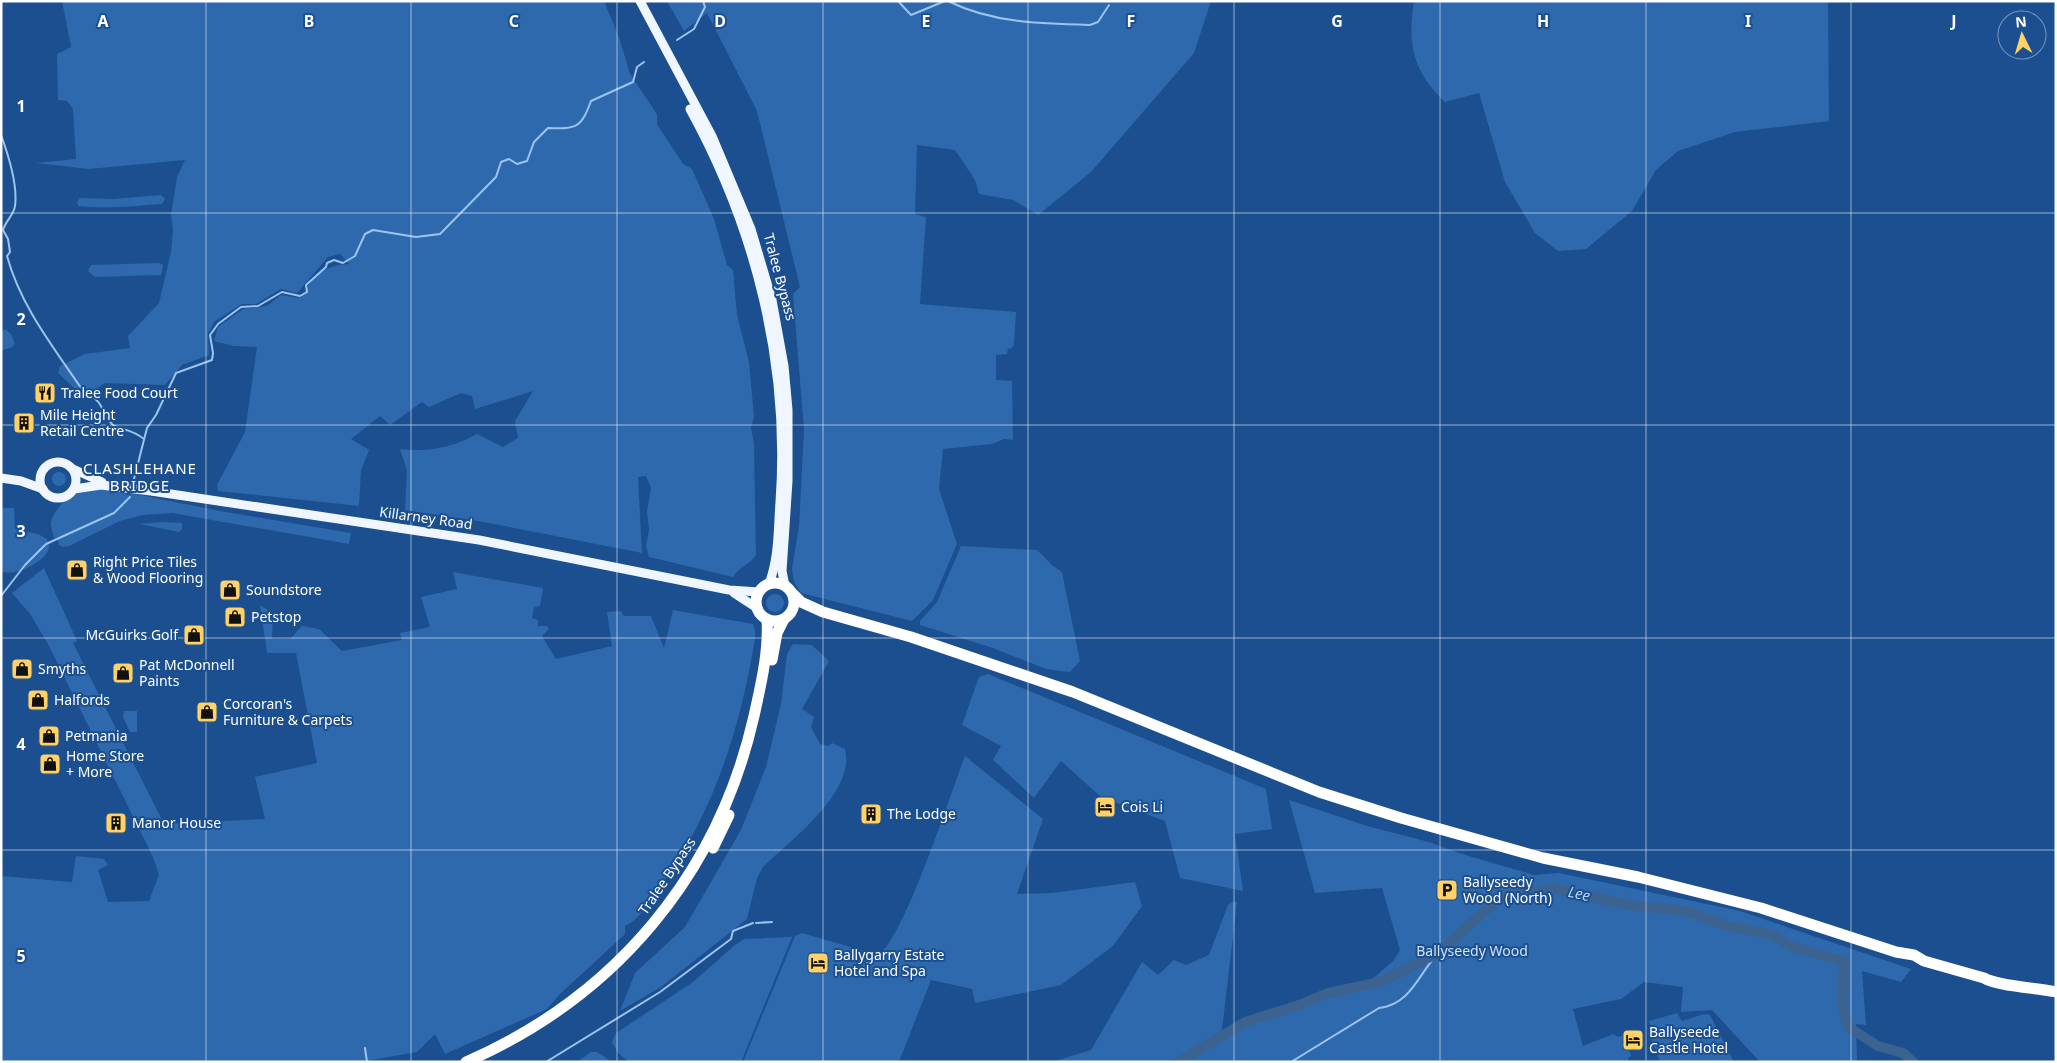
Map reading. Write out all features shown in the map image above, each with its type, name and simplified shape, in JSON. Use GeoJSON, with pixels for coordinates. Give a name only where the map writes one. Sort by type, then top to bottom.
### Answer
{"type":"FeatureCollection","features":[{"type":"Feature","properties":{"kind":"highway"},"geometry":{"type":"LineString","coordinates":[[823,612],[788,616],[775,621],[767,619],[757,608],[759,592],[769,584],[789,590],[801,602],[823,612],[920,640],[1064,689],[1319,792],[1428,827],[1542,858],[1638,877],[1761,908],[1905,955],[1914,955],[1924,961],[1984,978],[1992,983],[2004,983],[2056,992]]}},
{"type":"Feature","properties":{"kind":"highway"},"geometry":{"type":"LineString","coordinates":[[788,616],[794,604],[789,590]]}},
{"type":"Feature","properties":{"kind":"highway","name":"Tralee Bypass"},"geometry":{"type":"LineString","coordinates":[[483,1062],[531,1038],[598,991],[625,967],[670,916],[721,834],[743,781],[758,732],[776,634],[788,616]]}},
{"type":"Feature","properties":{"kind":"highway","name":"Tralee Bypass"},"geometry":{"type":"LineString","coordinates":[[466,1062],[526,1032],[574,1000],[619,962],[670,902],[712,833],[737,777],[764,670],[767,619]]}},
{"type":"Feature","properties":{"kind":"main road","name":"Tralee Bypass"},"geometry":{"type":"LineString","coordinates":[[634,1],[712,153],[743,227],[765,299],[780,388],[782,436],[782,484],[777,548],[769,584]]}},
{"type":"Feature","properties":{"kind":"main road","name":"Tralee Bypass"},"geometry":{"type":"LineString","coordinates":[[640,1],[715,143],[751,228],[772,300],[784,366],[788,410],[788,481],[782,571],[789,590]]}},
{"type":"Feature","properties":{"kind":"main road"},"geometry":{"type":"LineString","coordinates":[[55,462],[66,463],[73,469],[76,476],[74,489],[69,494],[60,498],[49,495],[43,489],[40,482],[42,472],[47,465],[55,462]]}},
{"type":"Feature","properties":{"kind":"main road","name":"Killarney Road"},"geometry":{"type":"LineString","coordinates":[[73,469],[100,482],[116,486],[479,540],[729,590],[759,592]]}},
{"type":"Feature","properties":{"kind":"main road"},"geometry":{"type":"LineString","coordinates":[[6,478],[42,472]]}},
{"type":"Feature","properties":{"kind":"main road"},"geometry":{"type":"LineString","coordinates":[[6,478],[43,489]]}},
{"type":"Feature","properties":{"kind":"main road","name":"Killarney Road"},"geometry":{"type":"LineString","coordinates":[[74,489],[88,485],[116,486]]}},
{"type":"Feature","properties":{"kind":"main road","name":"Killarney Road"},"geometry":{"type":"LineString","coordinates":[[729,590],[745,598],[757,608]]}},
{"type":"Feature","properties":{"kind":"green space"},"geometry":{"type":"Polygon","coordinates":[[[62,1],[604,1],[619,37],[630,74],[657,114],[657,124],[683,164],[692,169],[714,219],[727,265],[733,270],[737,315],[749,362],[754,417],[751,428],[754,443],[756,555],[733,577],[649,557],[646,546],[649,530],[647,511],[651,488],[646,476],[638,477],[642,553],[484,522],[405,510],[407,470],[400,449],[421,450],[440,448],[458,443],[477,434],[503,447],[518,438],[515,421],[533,391],[475,409],[472,396],[461,393],[429,407],[422,402],[390,425],[380,416],[351,439],[369,450],[361,470],[359,506],[218,491],[217,485],[245,432],[257,347],[233,346],[214,341],[218,327],[243,309],[267,306],[281,295],[299,298],[321,272],[331,267],[349,264],[340,254],[328,257],[297,293],[281,289],[256,304],[242,304],[215,321],[208,333],[209,355],[182,365],[165,385],[105,383],[84,397],[58,373],[60,366],[85,354],[130,348],[128,336],[159,303],[171,252],[173,229],[171,215],[177,177],[185,160],[89,169],[36,163],[76,159],[73,109],[67,101],[58,100],[57,54],[71,47],[62,1]]]}},
{"type":"Feature","properties":{"kind":"green space"},"geometry":{"type":"Polygon","coordinates":[[[667,1],[1211,1],[1194,53],[1091,172],[1038,215],[1013,200],[979,194],[975,180],[955,150],[917,145],[915,214],[926,217],[920,304],[1016,312],[1014,345],[1008,349],[1007,354],[996,355],[996,380],[1012,381],[1013,440],[1004,439],[992,444],[943,449],[939,489],[957,544],[933,600],[912,621],[801,593],[794,582],[792,569],[799,526],[804,430],[793,294],[800,287],[757,111],[707,13],[684,31],[667,1]]]}},
{"type":"Feature","properties":{"kind":"green space"},"geometry":{"type":"Polygon","coordinates":[[[1414,1],[1828,1],[1829,121],[1735,132],[1678,151],[1656,170],[1632,211],[1586,249],[1558,251],[1535,233],[1505,182],[1479,93],[1445,102],[1434,91],[1419,68],[1412,44],[1411,31],[1414,1]]]}},
{"type":"Feature","properties":{"kind":"green space"},"geometry":{"type":"Polygon","coordinates":[[[161,195],[165,199],[162,204],[99,207],[78,206],[77,202],[80,198],[113,199],[161,195]]]}},
{"type":"Feature","properties":{"kind":"green space"},"geometry":{"type":"Polygon","coordinates":[[[159,263],[163,265],[161,275],[95,277],[88,271],[91,265],[159,263]]]}},
{"type":"Feature","properties":{"kind":"green space"},"geometry":{"type":"Polygon","coordinates":[[[5,329],[11,334],[15,344],[1,351],[1,332],[5,329]]]}},
{"type":"Feature","properties":{"kind":"green space"},"geometry":{"type":"Polygon","coordinates":[[[59,472],[64,474],[66,479],[64,484],[59,486],[54,484],[52,479],[54,474],[59,472]]]}},
{"type":"Feature","properties":{"kind":"green space"},"geometry":{"type":"Polygon","coordinates":[[[89,487],[128,491],[126,495],[135,494],[220,511],[351,533],[349,544],[172,513],[143,515],[120,521],[69,546],[63,547],[59,545],[57,537],[54,538],[51,528],[53,516],[66,500],[77,492],[89,487]]]}},
{"type":"Feature","properties":{"kind":"green space"},"geometry":{"type":"Polygon","coordinates":[[[1,508],[14,508],[15,529],[38,534],[47,539],[49,547],[47,552],[37,563],[13,572],[6,573],[1,571],[1,508]]]}},
{"type":"Feature","properties":{"kind":"green space"},"geometry":{"type":"Polygon","coordinates":[[[182,523],[182,529],[179,532],[139,524],[182,523]]]}},
{"type":"Feature","properties":{"kind":"green space"},"geometry":{"type":"Polygon","coordinates":[[[961,546],[1037,550],[1062,572],[1080,661],[1070,672],[1046,669],[993,648],[920,625],[920,621],[937,602],[961,546]]]}},
{"type":"Feature","properties":{"kind":"green space"},"geometry":{"type":"Polygon","coordinates":[[[44,568],[77,641],[73,643],[164,824],[265,819],[255,777],[317,763],[296,653],[267,653],[260,605],[273,613],[272,639],[290,639],[302,626],[319,629],[342,651],[402,640],[400,633],[430,627],[421,597],[457,589],[453,572],[543,588],[540,606],[534,607],[532,618],[538,620],[538,626],[547,626],[549,629],[542,636],[556,659],[612,646],[607,612],[621,611],[624,616],[651,616],[664,648],[673,610],[753,624],[755,639],[749,673],[732,739],[709,802],[694,832],[647,905],[635,919],[625,926],[625,934],[559,995],[547,1009],[445,1054],[435,1034],[417,1052],[360,1062],[1,1062],[1,876],[72,882],[76,856],[104,859],[108,865],[98,870],[108,902],[149,901],[159,875],[153,857],[48,644],[30,614],[12,593],[44,568]]]}},
{"type":"Feature","properties":{"kind":"green space"},"geometry":{"type":"Polygon","coordinates":[[[775,594],[781,597],[784,603],[781,609],[775,612],[769,609],[766,603],[769,597],[775,594]]]}},
{"type":"Feature","properties":{"kind":"green space"},"geometry":{"type":"Polygon","coordinates":[[[793,644],[812,645],[829,661],[802,709],[814,717],[811,727],[820,744],[829,746],[832,743],[845,749],[846,765],[841,782],[819,814],[763,867],[757,878],[747,919],[661,987],[620,1011],[635,973],[685,927],[741,830],[766,767],[781,704],[787,654],[793,644]]]}},
{"type":"Feature","properties":{"kind":"green space"},"geometry":{"type":"Polygon","coordinates":[[[988,674],[1266,789],[1272,829],[1235,834],[1243,891],[1180,878],[1165,821],[1101,797],[1061,761],[1034,798],[993,760],[1001,746],[962,725],[979,677],[988,674]]]}},
{"type":"Feature","properties":{"kind":"green space"},"geometry":{"type":"Polygon","coordinates":[[[124,711],[137,711],[137,732],[130,732],[123,717],[124,711]]]}},
{"type":"Feature","properties":{"kind":"green space"},"geometry":{"type":"Polygon","coordinates":[[[965,756],[1043,819],[1017,894],[1052,893],[1135,882],[1142,906],[1113,946],[1061,985],[975,1003],[972,989],[931,980],[899,1062],[743,1062],[795,936],[802,933],[878,955],[889,943],[901,922],[926,863],[965,756]]]}},
{"type":"Feature","properties":{"kind":"green space","name":"Ballyseedy Wood"},"geometry":{"type":"Polygon","coordinates":[[[1289,800],[1367,826],[1429,842],[1534,875],[1559,873],[1740,911],[1911,969],[1901,982],[1862,971],[1866,1025],[1856,1024],[1857,1062],[1760,1062],[1712,1010],[1681,1012],[1683,987],[1644,982],[1621,999],[1573,1009],[1583,1046],[1613,1034],[1618,1037],[1624,1035],[1631,1056],[1628,1058],[1629,1062],[1173,1062],[1237,1022],[1295,1004],[1327,990],[1371,980],[1393,961],[1400,950],[1382,888],[1315,893],[1289,800]]]}},
{"type":"Feature","properties":{"kind":"green space"},"geometry":{"type":"Polygon","coordinates":[[[1234,901],[1237,902],[1222,1030],[1171,1062],[1052,1062],[1091,1050],[1142,962],[1158,975],[1174,960],[1186,965],[1209,955],[1228,905],[1234,901]]]}},
{"type":"Feature","properties":{"kind":"green space"},"geometry":{"type":"Polygon","coordinates":[[[792,937],[741,1062],[629,1062],[618,1053],[612,1042],[616,1033],[693,982],[744,939],[792,937]]]}},
{"type":"Feature","properties":{"kind":"green space"},"geometry":{"type":"Polygon","coordinates":[[[1677,1013],[1682,1021],[1704,1014],[1710,1015],[1734,1062],[1660,1062],[1649,1033],[1653,1032],[1649,1021],[1677,1013]]]}},
{"type":"Feature","properties":{"kind":"green space"},"geometry":{"type":"Polygon","coordinates":[[[591,1052],[597,1052],[612,1062],[577,1062],[591,1052]]]}},
{"type":"Feature","properties":{"kind":"waterway"},"geometry":{"type":"LineString","coordinates":[[677,40],[694,29],[705,7],[703,1]]}},
{"type":"Feature","properties":{"kind":"waterway"},"geometry":{"type":"LineString","coordinates":[[898,1],[911,15],[945,1]]}},
{"type":"Feature","properties":{"kind":"waterway"},"geometry":{"type":"LineString","coordinates":[[948,1],[982,14],[1000,18],[1072,25],[1090,25],[1098,22],[1109,5]]}},
{"type":"Feature","properties":{"kind":"waterway"},"geometry":{"type":"LineString","coordinates":[[134,479],[147,428],[156,415],[176,373],[212,360],[213,353],[210,335],[218,324],[241,307],[258,306],[282,292],[300,296],[307,292],[306,285],[326,267],[327,263],[334,260],[343,263],[355,256],[365,234],[373,230],[416,237],[440,234],[496,177],[501,162],[509,159],[517,164],[527,161],[534,142],[548,128],[566,128],[577,125],[584,117],[591,101],[633,82],[637,67],[644,62]]}},
{"type":"Feature","properties":{"kind":"waterway"},"geometry":{"type":"LineString","coordinates":[[1,135],[12,169],[16,197],[12,215],[3,230],[8,239],[10,252],[7,256],[20,291],[47,339],[79,385],[97,401],[113,425],[135,433],[144,439]]}},
{"type":"Feature","properties":{"kind":"waterway"},"geometry":{"type":"LineString","coordinates":[[1,596],[25,565],[46,544],[114,513],[130,497]]}},
{"type":"Feature","properties":{"kind":"waterway","name":"Lee"},"geometry":{"type":"LineString","coordinates":[[1179,1062],[1245,1022],[1299,1005],[1328,993],[1380,982],[1438,953],[1502,896],[1556,889],[1629,905],[1687,911],[1727,926],[1770,934],[1793,947],[1844,961],[1842,1004],[1848,1027],[1878,1046],[1903,1053],[1913,1062]]}},
{"type":"Feature","properties":{"kind":"waterway"},"geometry":{"type":"LineString","coordinates":[[756,923],[772,922]]}},
{"type":"Feature","properties":{"kind":"waterway"},"geometry":{"type":"LineString","coordinates":[[546,1062],[660,992],[731,939],[733,931],[753,923]]}},
{"type":"Feature","properties":{"kind":"waterway"},"geometry":{"type":"LineString","coordinates":[[1291,1062],[1379,1008],[1399,1001],[1413,987],[1438,953]]}},
{"type":"Feature","properties":{"kind":"waterway"},"geometry":{"type":"LineString","coordinates":[[365,1048],[367,1062]]}},
{"type":"Feature","properties":{"kind":"place","name":"Tralee Food Court"},"geometry":{"type":"Point","coordinates":[45,393]}},
{"type":"Feature","properties":{"kind":"place","name":"Mile Height Retail Centre"},"geometry":{"type":"Point","coordinates":[24,423]}},
{"type":"Feature","properties":{"kind":"place","name":"Right Price Tiles & Wood Flooring"},"geometry":{"type":"Point","coordinates":[77,570]}},
{"type":"Feature","properties":{"kind":"place","name":"Soundstore"},"geometry":{"type":"Point","coordinates":[230,590]}},
{"type":"Feature","properties":{"kind":"place","name":"Petstop"},"geometry":{"type":"Point","coordinates":[235,617]}},
{"type":"Feature","properties":{"kind":"place","name":"McGuirks Golf"},"geometry":{"type":"Point","coordinates":[194,635]}},
{"type":"Feature","properties":{"kind":"place","name":"Smyths"},"geometry":{"type":"Point","coordinates":[22,669]}},
{"type":"Feature","properties":{"kind":"place","name":"Pat McDonnell Paints"},"geometry":{"type":"Point","coordinates":[123,673]}},
{"type":"Feature","properties":{"kind":"place","name":"Halfords"},"geometry":{"type":"Point","coordinates":[38,700]}},
{"type":"Feature","properties":{"kind":"place","name":"Corcoran's Furniture & Carpets"},"geometry":{"type":"Point","coordinates":[207,712]}},
{"type":"Feature","properties":{"kind":"place","name":"Petmania"},"geometry":{"type":"Point","coordinates":[49,736]}},
{"type":"Feature","properties":{"kind":"place","name":"Home Store + More"},"geometry":{"type":"Point","coordinates":[50,764]}},
{"type":"Feature","properties":{"kind":"place","name":"Cois Li"},"geometry":{"type":"Point","coordinates":[1105,807]}},
{"type":"Feature","properties":{"kind":"place","name":"The Lodge"},"geometry":{"type":"Point","coordinates":[871,814]}},
{"type":"Feature","properties":{"kind":"place","name":"Manor House"},"geometry":{"type":"Point","coordinates":[116,823]}},
{"type":"Feature","properties":{"kind":"place","name":"Ballyseedy Wood (North)"},"geometry":{"type":"Point","coordinates":[1447,890]}},
{"type":"Feature","properties":{"kind":"place","name":"Ballygarry Estate Hotel and Spa"},"geometry":{"type":"Point","coordinates":[818,963]}},
{"type":"Feature","properties":{"kind":"place","name":"Ballyseede Castle Hotel"},"geometry":{"type":"Point","coordinates":[1633,1040]}},
{"type":"Feature","properties":{"kind":"district","name":"CLASHLEHANE BRIDGE"},"geometry":{"type":"Point","coordinates":[140,478]}}]}
